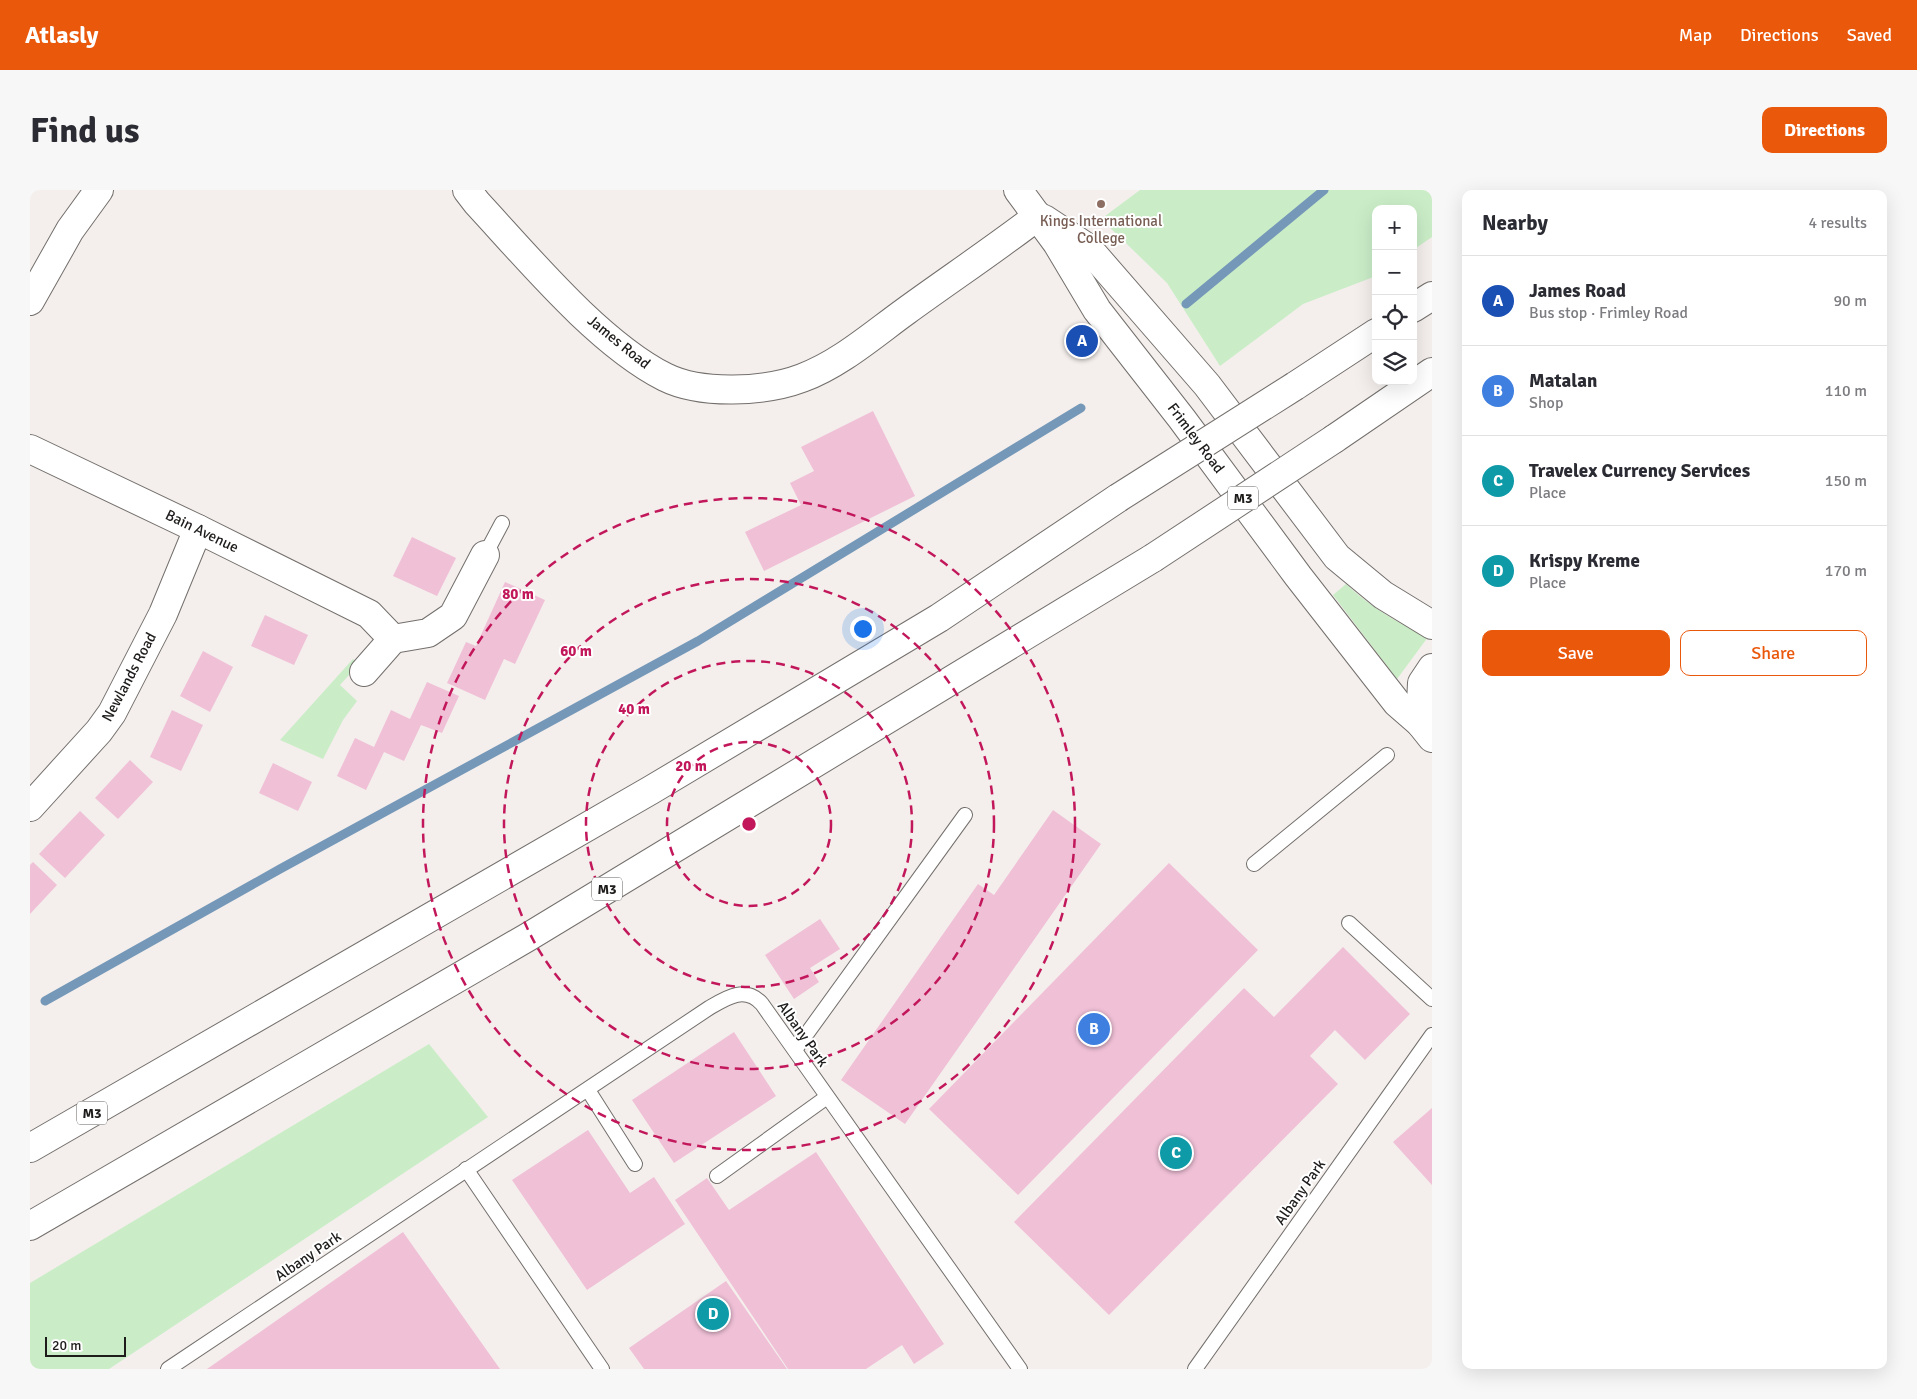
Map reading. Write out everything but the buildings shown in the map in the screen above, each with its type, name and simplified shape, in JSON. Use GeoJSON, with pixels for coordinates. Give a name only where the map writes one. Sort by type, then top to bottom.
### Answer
{"type":"FeatureCollection","features":[{"type":"Feature","properties":{"kind":"main road"},"geometry":{"type":"LineString","coordinates":[[30,301],[70,230],[99,190]]}},
{"type":"Feature","properties":{"kind":"main road","name":"James Road"},"geometry":{"type":"LineString","coordinates":[[467,190],[489,216],[566,297],[636,360],[666,377],[691,386],[720,389],[770,386],[790,382],[824,368],[1038,216]]}},
{"type":"Feature","properties":{"kind":"main road","name":"Frimley Road"},"geometry":{"type":"LineString","coordinates":[[1018,190],[1038,216],[1097,310],[1182,419],[1356,653],[1399,706],[1426,731]]}},
{"type":"Feature","properties":{"kind":"main road","name":"Frimley Road"},"geometry":{"type":"LineString","coordinates":[[1038,216],[1088,248],[1207,385],[1337,557],[1383,595],[1432,625]]}},
{"type":"Feature","properties":{"kind":"main road"},"geometry":{"type":"LineString","coordinates":[[1417,305],[1432,296]]}},
{"type":"Feature","properties":{"kind":"main road","name":"M3"},"geometry":{"type":"LineString","coordinates":[[30,1148],[642,795],[939,618],[1118,498],[1372,336]]}},
{"type":"Feature","properties":{"kind":"main road","name":"M3"},"geometry":{"type":"LineString","coordinates":[[30,1226],[528,937],[1153,558],[1432,372]]}},
{"type":"Feature","properties":{"kind":"main road","name":"Bain Avenue"},"geometry":{"type":"LineString","coordinates":[[30,449],[198,529],[369,614],[393,640]]}},
{"type":"Feature","properties":{"kind":"main road","name":"Newlands Road"},"geometry":{"type":"LineString","coordinates":[[30,806],[100,731],[112,712],[163,614],[198,529]]}},
{"type":"Feature","properties":{"kind":"main road"},"geometry":{"type":"LineString","coordinates":[[364,672],[393,640],[428,633],[453,616],[486,555]]}},
{"type":"Feature","properties":{"kind":"main road","name":"Frimley Road"},"geometry":{"type":"LineString","coordinates":[[1426,731],[1422,683],[1432,668]]}},
{"type":"Feature","properties":{"kind":"main road","name":"M3"},"geometry":{"type":"LineString","coordinates":[[30,1135],[154,1077]]}},
{"type":"Feature","properties":{"kind":"main road","name":"M3"},"geometry":{"type":"LineString","coordinates":[[30,1231],[57,1212]]}},
{"type":"Feature","properties":{"kind":"lane"},"geometry":{"type":"LineString","coordinates":[[486,555],[502,523]]}},
{"type":"Feature","properties":{"kind":"lane"},"geometry":{"type":"LineString","coordinates":[[1254,864],[1387,755]]}},
{"type":"Feature","properties":{"kind":"lane"},"geometry":{"type":"LineString","coordinates":[[795,1050],[965,815]]}},
{"type":"Feature","properties":{"kind":"lane"},"geometry":{"type":"LineString","coordinates":[[1349,924],[1432,998]]}},
{"type":"Feature","properties":{"kind":"lane","name":"Albany Park"},"geometry":{"type":"LineString","coordinates":[[168,1369],[709,1008],[735,994],[746,994],[760,1001],[1020,1369]]}},
{"type":"Feature","properties":{"kind":"lane","name":"Albany Park"},"geometry":{"type":"LineString","coordinates":[[1195,1369],[1432,1034]]}},
{"type":"Feature","properties":{"kind":"lane"},"geometry":{"type":"LineString","coordinates":[[588,1090],[635,1164]]}},
{"type":"Feature","properties":{"kind":"lane"},"geometry":{"type":"LineString","coordinates":[[717,1176],[827,1097]]}},
{"type":"Feature","properties":{"kind":"lane"},"geometry":{"type":"LineString","coordinates":[[466,1169],[602,1369]]}},
{"type":"Feature","properties":{"kind":"green space"},"geometry":{"type":"Polygon","coordinates":[[[1140,190],[1432,190],[1432,237],[1417,247],[1417,205],[1372,205],[1372,278],[1303,304],[1220,366],[1167,283],[1101,219],[1140,190]]]}},
{"type":"Feature","properties":{"kind":"green space"},"geometry":{"type":"Polygon","coordinates":[[[1346,584],[1385,614],[1428,637],[1397,679],[1333,595],[1346,584]]]}},
{"type":"Feature","properties":{"kind":"green space"},"geometry":{"type":"Polygon","coordinates":[[[353,659],[359,664],[340,685],[357,701],[343,720],[323,759],[280,740],[353,659]]]}},
{"type":"Feature","properties":{"kind":"green space"},"geometry":{"type":"Polygon","coordinates":[[[429,1044],[488,1117],[109,1369],[30,1369],[30,1283],[429,1044]]]}},
{"type":"Feature","properties":{"kind":"waterway"},"geometry":{"type":"LineString","coordinates":[[1186,304],[1324,190]]}},
{"type":"Feature","properties":{"kind":"waterway"},"geometry":{"type":"LineString","coordinates":[[45,1001],[280,869],[698,641],[1081,408]]}},
{"type":"Feature","properties":{"kind":"place","name":"Kings International College"},"geometry":{"type":"Point","coordinates":[1101,204]}},
{"type":"Feature","properties":{"kind":"place","name":"James Road"},"geometry":{"type":"Point","coordinates":[1082,341]}},
{"type":"Feature","properties":{"kind":"place","name":"Matalan"},"geometry":{"type":"Point","coordinates":[1094,1029]}},
{"type":"Feature","properties":{"kind":"place","name":"Travelex Currency Services"},"geometry":{"type":"Point","coordinates":[1176,1153]}},
{"type":"Feature","properties":{"kind":"place","name":"Krispy Kreme"},"geometry":{"type":"Point","coordinates":[713,1314]}}]}
